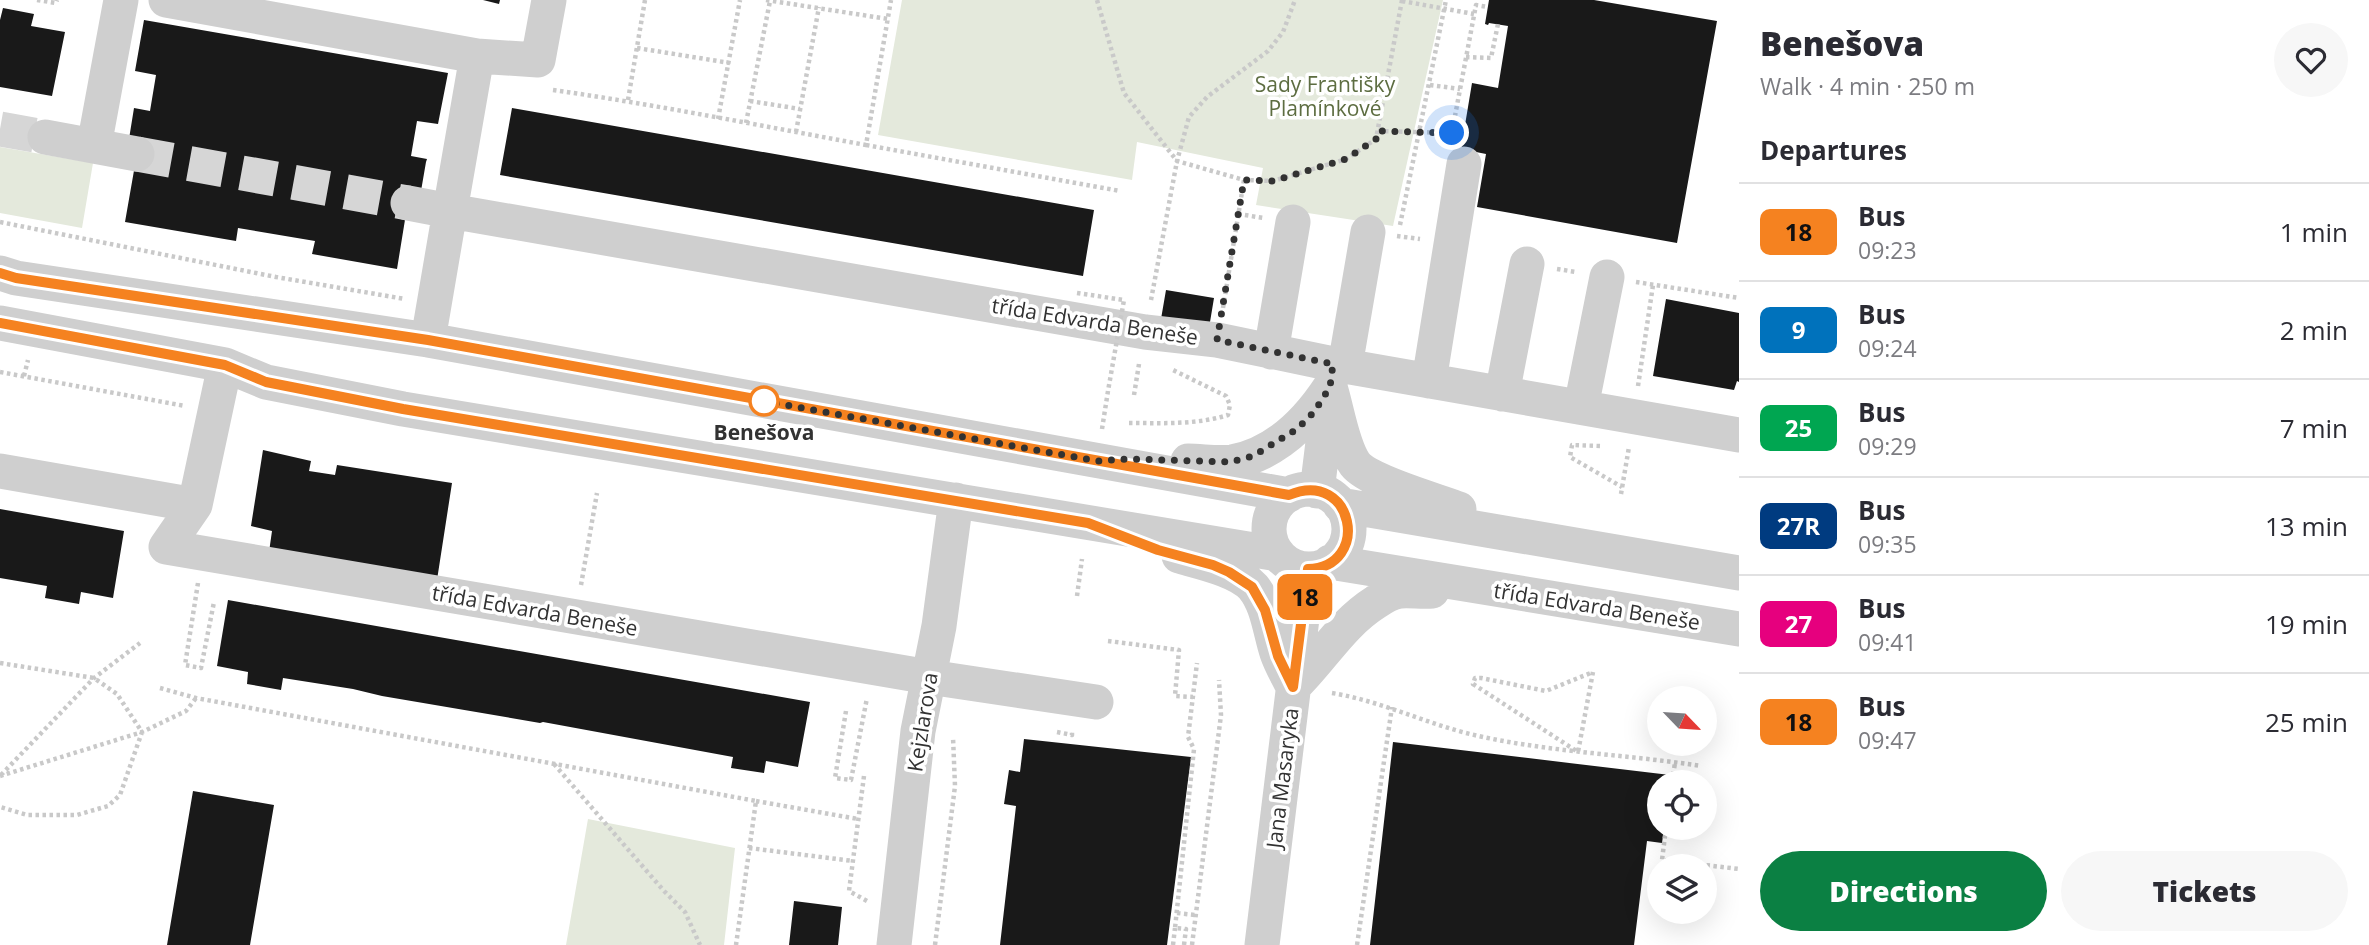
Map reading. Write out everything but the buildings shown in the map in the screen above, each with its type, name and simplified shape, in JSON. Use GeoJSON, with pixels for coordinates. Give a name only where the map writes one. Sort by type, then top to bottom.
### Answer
{"type":"FeatureCollection","features":[{"type":"Feature","properties":{"kind":"street"},"geometry":{"type":"LineString","coordinates":[[94,146],[121,0]]}},
{"type":"Feature","properties":{"kind":"street"},"geometry":{"type":"LineString","coordinates":[[166,0],[477,56],[538,60],[549,0]]}},
{"type":"Feature","properties":{"kind":"street"},"geometry":{"type":"LineString","coordinates":[[428,340],[477,56]]}},
{"type":"Feature","properties":{"kind":"street"},"geometry":{"type":"LineString","coordinates":[[45,137],[137,154]]}},
{"type":"Feature","properties":{"kind":"street"},"geometry":{"type":"LineString","coordinates":[[1429,381],[1464,164]]}},
{"type":"Feature","properties":{"kind":"street","name":"třída Edvarda Beneše"},"geometry":{"type":"LineString","coordinates":[[408,203],[1153,319],[1217,340],[1271,352],[1336,372],[1429,381],[1581,407],[1631,432],[1739,435]]}},
{"type":"Feature","properties":{"kind":"street"},"geometry":{"type":"LineString","coordinates":[[1271,352],[1293,222]]}},
{"type":"Feature","properties":{"kind":"street"},"geometry":{"type":"LineString","coordinates":[[1315,497],[1336,372],[1383,234]]}},
{"type":"Feature","properties":{"kind":"street"},"geometry":{"type":"LineString","coordinates":[[1502,394],[1527,264]]}},
{"type":"Feature","properties":{"kind":"street"},"geometry":{"type":"LineString","coordinates":[[0,274],[428,340],[1739,573]]}},
{"type":"Feature","properties":{"kind":"street"},"geometry":{"type":"LineString","coordinates":[[1581,407],[1607,277]]}},
{"type":"Feature","properties":{"kind":"street","name":"třída Edvarda Beneše"},"geometry":{"type":"LineString","coordinates":[[0,323],[225,365],[266,382],[403,409],[956,500],[1306,562],[1501,590],[1739,629]]}},
{"type":"Feature","properties":{"kind":"street","name":"třída Edvarda Beneše"},"geometry":{"type":"LineString","coordinates":[[225,365],[195,505],[166,547],[929,677],[1096,702]]}},
{"type":"Feature","properties":{"kind":"street"},"geometry":{"type":"LineString","coordinates":[[1097,461],[1128,459],[1230,462],[1253,456],[1297,429],[1314,412],[1336,372]]}},
{"type":"Feature","properties":{"kind":"street"},"geometry":{"type":"LineString","coordinates":[[1336,372],[1349,454],[1356,466],[1370,476],[1494,521],[1510,534]]}},
{"type":"Feature","properties":{"kind":"street"},"geometry":{"type":"LineString","coordinates":[[0,471],[195,505]]}},
{"type":"Feature","properties":{"kind":"street"},"geometry":{"type":"LineString","coordinates":[[1315,497],[1348,522],[1349,534],[1338,557],[1306,562],[1270,537],[1270,525],[1279,503],[1315,497]]}},
{"type":"Feature","properties":{"kind":"street","name":"Kejzlarova"},"geometry":{"type":"LineString","coordinates":[[894,945],[918,731],[939,626],[956,500]]}},
{"type":"Feature","properties":{"kind":"street"},"geometry":{"type":"LineString","coordinates":[[1088,523],[1158,550],[1213,565],[1252,587],[1265,610],[1278,656],[1293,687],[1309,672],[1346,624],[1360,611],[1388,595],[1399,591],[1501,590]]}},
{"type":"Feature","properties":{"kind":"street","name":"Jana Masaryka"},"geometry":{"type":"LineString","coordinates":[[1262,945],[1306,562]]}},
{"type":"Feature","properties":{"kind":"path"},"geometry":{"type":"LineString","coordinates":[[37,0],[56,3],[57,0]]}},
{"type":"Feature","properties":{"kind":"path"},"geometry":{"type":"LineString","coordinates":[[628,100],[645,0]]}},
{"type":"Feature","properties":{"kind":"path"},"geometry":{"type":"LineString","coordinates":[[718,119],[740,0]]}},
{"type":"Feature","properties":{"kind":"path"},"geometry":{"type":"LineString","coordinates":[[746,123],[768,0],[888,19]]}},
{"type":"Feature","properties":{"kind":"path"},"geometry":{"type":"LineString","coordinates":[[866,145],[891,0]]}},
{"type":"Feature","properties":{"kind":"path"},"geometry":{"type":"LineString","coordinates":[[1097,0],[1124,93],[1177,161],[1244,180],[1273,181],[1346,159],[1376,139],[1402,1],[1474,14]]}},
{"type":"Feature","properties":{"kind":"path"},"geometry":{"type":"LineString","coordinates":[[1129,423],[1173,424],[1228,415],[1230,405],[1226,396],[1150,359],[1172,183],[1189,117],[1207,97],[1268,51],[1283,32],[1295,0]]}},
{"type":"Feature","properties":{"kind":"path"},"geometry":{"type":"LineString","coordinates":[[1383,234],[1421,132],[1446,0]]}},
{"type":"Feature","properties":{"kind":"path"},"geometry":{"type":"LineString","coordinates":[[1378,131],[1452,133],[1476,3],[1488,7]]}},
{"type":"Feature","properties":{"kind":"path"},"geometry":{"type":"LineString","coordinates":[[796,132],[818,7]]}},
{"type":"Feature","properties":{"kind":"path"},"geometry":{"type":"LineString","coordinates":[[1466,57],[1491,58],[1497,24]]}},
{"type":"Feature","properties":{"kind":"path"},"geometry":{"type":"LineString","coordinates":[[637,48],[730,63]]}},
{"type":"Feature","properties":{"kind":"path"},"geometry":{"type":"LineString","coordinates":[[1430,85],[1460,89]]}},
{"type":"Feature","properties":{"kind":"path"},"geometry":{"type":"LineString","coordinates":[[552,89],[628,100],[718,119],[1120,191]]}},
{"type":"Feature","properties":{"kind":"path"},"geometry":{"type":"LineString","coordinates":[[750,101],[800,109]]}},
{"type":"Feature","properties":{"kind":"path"},"geometry":{"type":"LineString","coordinates":[[1217,340],[1244,180]]}},
{"type":"Feature","properties":{"kind":"path"},"geometry":{"type":"LineString","coordinates":[[0,222],[275,277],[433,303]]}},
{"type":"Feature","properties":{"kind":"path"},"geometry":{"type":"LineString","coordinates":[[1617,447],[1631,432],[1655,285],[1739,298]]}},
{"type":"Feature","properties":{"kind":"path"},"geometry":{"type":"LineString","coordinates":[[1077,293],[1124,300],[1108,391]]}},
{"type":"Feature","properties":{"kind":"path"},"geometry":{"type":"LineString","coordinates":[[24,376],[30,353]]}},
{"type":"Feature","properties":{"kind":"path"},"geometry":{"type":"LineString","coordinates":[[0,372],[185,406],[217,402]]}},
{"type":"Feature","properties":{"kind":"path"},"geometry":{"type":"LineString","coordinates":[[1606,447],[1572,445],[1570,457],[1622,487]]}},
{"type":"Feature","properties":{"kind":"path"},"geometry":{"type":"LineString","coordinates":[[1621,494],[1627,459]]}},
{"type":"Feature","properties":{"kind":"path"},"geometry":{"type":"LineString","coordinates":[[581,586],[597,493]]}},
{"type":"Feature","properties":{"kind":"path"},"geometry":{"type":"LineString","coordinates":[[1077,596],[1083,559]]}},
{"type":"Feature","properties":{"kind":"path"},"geometry":{"type":"LineString","coordinates":[[199,578],[185,666],[201,668],[214,602]]}},
{"type":"Feature","properties":{"kind":"path"},"geometry":{"type":"LineString","coordinates":[[1108,641],[1180,650],[1175,696],[1192,697]]}},
{"type":"Feature","properties":{"kind":"path"},"geometry":{"type":"LineString","coordinates":[[0,776],[94,678],[141,643]]}},
{"type":"Feature","properties":{"kind":"path"},"geometry":{"type":"LineString","coordinates":[[0,663],[94,678],[117,694],[142,732]]}},
{"type":"Feature","properties":{"kind":"path"},"geometry":{"type":"LineString","coordinates":[[1173,945],[1194,749],[1188,737],[1197,663]]}},
{"type":"Feature","properties":{"kind":"path"},"geometry":{"type":"LineString","coordinates":[[1593,672],[1578,752],[1473,684],[1475,678],[1546,691],[1593,672]]}},
{"type":"Feature","properties":{"kind":"path"},"geometry":{"type":"LineString","coordinates":[[1192,945],[1221,715],[1219,680]]}},
{"type":"Feature","properties":{"kind":"path"},"geometry":{"type":"LineString","coordinates":[[1293,687],[1363,698],[1466,733],[1578,752],[1701,766]]}},
{"type":"Feature","properties":{"kind":"path"},"geometry":{"type":"LineString","coordinates":[[160,688],[196,698],[858,819]]}},
{"type":"Feature","properties":{"kind":"path"},"geometry":{"type":"LineString","coordinates":[[846,711],[835,778],[851,780],[867,697]]}},
{"type":"Feature","properties":{"kind":"path"},"geometry":{"type":"LineString","coordinates":[[0,776],[142,732],[186,711],[196,698]]}},
{"type":"Feature","properties":{"kind":"path"},"geometry":{"type":"LineString","coordinates":[[1357,945],[1392,707]]}},
{"type":"Feature","properties":{"kind":"path"},"geometry":{"type":"LineString","coordinates":[[935,945],[955,786],[952,727]]}},
{"type":"Feature","properties":{"kind":"path"},"geometry":{"type":"LineString","coordinates":[[0,807],[27,815],[76,816],[108,806],[120,795],[142,732]]}},
{"type":"Feature","properties":{"kind":"path"},"geometry":{"type":"LineString","coordinates":[[1674,770],[1675,763]]}},
{"type":"Feature","properties":{"kind":"path"},"geometry":{"type":"LineString","coordinates":[[553,764],[685,912],[701,945]]}},
{"type":"Feature","properties":{"kind":"path"},"geometry":{"type":"LineString","coordinates":[[864,776],[849,891],[872,903]]}},
{"type":"Feature","properties":{"kind":"path"},"geometry":{"type":"LineString","coordinates":[[736,945],[756,801]]}},
{"type":"Feature","properties":{"kind":"path"},"geometry":{"type":"LineString","coordinates":[[1664,840],[1662,860],[1739,869]]}},
{"type":"Feature","properties":{"kind":"path"},"geometry":{"type":"LineString","coordinates":[[749,848],[853,861]]}},
{"type":"Feature","properties":{"kind":"path"},"geometry":{"type":"LineString","coordinates":[[1177,913],[1195,915]]}},
{"type":"Feature","properties":{"kind":"path"},"geometry":{"type":"LineString","coordinates":[[1175,928],[1186,929],[1184,945]]}},
{"type":"Feature","properties":{"kind":"green space","name":"Sady Františky Plamínkové"},"geometry":{"type":"Polygon","coordinates":[[[902,0],[1443,0],[1393,226],[1256,205],[1263,168],[1137,142],[1132,180],[878,135],[902,0]]]}},
{"type":"Feature","properties":{"kind":"green space"},"geometry":{"type":"Polygon","coordinates":[[[0,147],[93,163],[82,228],[0,213],[0,147]]]}},
{"type":"Feature","properties":{"kind":"green space"},"geometry":{"type":"Polygon","coordinates":[[[588,819],[735,848],[724,945],[566,945],[588,819]]]}},
{"type":"Feature","properties":{"kind":"tunnel"},"geometry":{"type":"LineString","coordinates":[[0,129],[45,137]]}},
{"type":"Feature","properties":{"kind":"tunnel"},"geometry":{"type":"LineString","coordinates":[[137,154],[408,203]]}},
{"type":"Feature","properties":{"kind":"bus line","name":"18"},"geometry":{"type":"LineString","coordinates":[[0,273],[16,278],[428,340],[1289,495],[1301,490],[1314,490],[1326,493],[1344,510],[1349,534],[1338,557],[1328,565],[1308,569],[1293,687],[1278,656],[1265,610],[1252,587],[1213,565],[1158,550],[1088,523],[403,409],[266,382],[225,365],[0,323]]}},
{"type":"Feature","properties":{"kind":"place","name":"Benešova"},"geometry":{"type":"Point","coordinates":[764,401]}},
{"type":"Feature","properties":{"kind":"route"},"geometry":{"type":"LineString","coordinates":[[764,401],[1097,461],[1128,459],[1230,462],[1253,456],[1275,445],[1314,412],[1330,387],[1333,364],[1217,340],[1244,180],[1273,181],[1346,159],[1376,139],[1378,131],[1452,133]]}}]}
